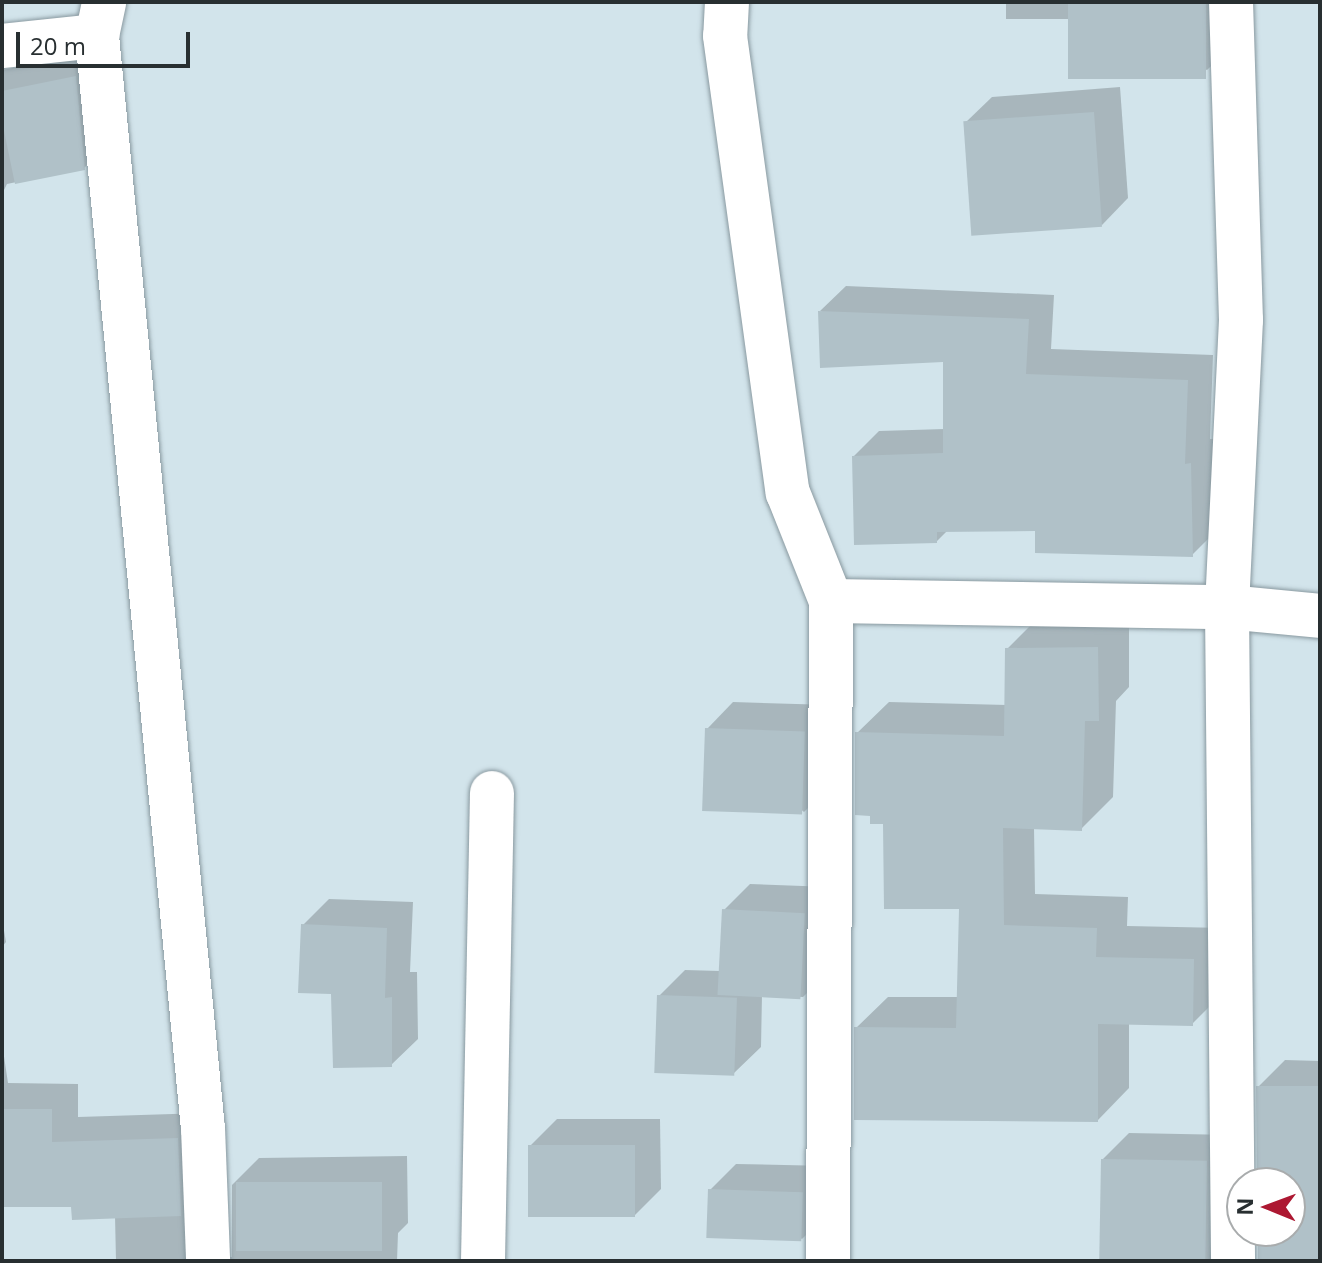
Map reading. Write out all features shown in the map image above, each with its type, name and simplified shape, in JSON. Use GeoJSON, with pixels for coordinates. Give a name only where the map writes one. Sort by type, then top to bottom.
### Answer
{"type":"FeatureCollection","features":[{"type":"Feature","properties":{"kind":"street"},"geometry":{"type":"LineString","coordinates":[[727,2],[725,36],[788,493],[831,601],[828,1261]]}},
{"type":"Feature","properties":{"kind":"street"},"geometry":{"type":"LineString","coordinates":[[1231,2],[1241,320],[1227,607],[1233,1261]]}},
{"type":"Feature","properties":{"kind":"street"},"geometry":{"type":"LineString","coordinates":[[2,46],[101,19],[203,1128],[208,1261]]}},
{"type":"Feature","properties":{"kind":"street"},"geometry":{"type":"LineString","coordinates":[[831,601],[1227,607],[1320,616]]}},
{"type":"Feature","properties":{"kind":"street"},"geometry":{"type":"LineString","coordinates":[[483,1261],[492,793]]}},
{"type":"Feature","properties":{"kind":"building"},"geometry":{"type":"Polygon","coordinates":[[[1068,2],[1206,2],[1206,79],[1068,79],[1068,2]]]}},
{"type":"Feature","properties":{"kind":"building"},"geometry":{"type":"Polygon","coordinates":[[[76,76],[85,170],[15,184],[2,121],[2,91],[76,76]]]}},
{"type":"Feature","properties":{"kind":"building"},"geometry":{"type":"Polygon","coordinates":[[[1094,112],[1102,227],[971,236],[963,121],[1094,112]]]}},
{"type":"Feature","properties":{"kind":"building"},"geometry":{"type":"Polygon","coordinates":[[[818,311],[1029,319],[1026,374],[1188,380],[1185,464],[1191,463],[1193,557],[1035,553],[1035,531],[937,532],[937,543],[854,545],[852,456],[943,453],[943,362],[820,368],[818,311]]]}},
{"type":"Feature","properties":{"kind":"building"},"geometry":{"type":"Polygon","coordinates":[[[1098,647],[1099,721],[1085,721],[1082,831],[1003,828],[1004,925],[1097,928],[1096,957],[1194,959],[1193,1026],[1098,1024],[1098,1122],[854,1120],[854,1027],[956,1028],[959,909],[884,909],[883,824],[870,824],[870,816],[855,815],[855,732],[1004,736],[1005,648],[1098,647]]]}},
{"type":"Feature","properties":{"kind":"building"},"geometry":{"type":"Polygon","coordinates":[[[705,728],[805,731],[802,814],[702,811],[705,728]]]}},
{"type":"Feature","properties":{"kind":"building"},"geometry":{"type":"Polygon","coordinates":[[[722,909],[805,913],[800,999],[717,995],[722,909]]]}},
{"type":"Feature","properties":{"kind":"building"},"geometry":{"type":"Polygon","coordinates":[[[301,924],[387,928],[385,998],[392,997],[392,1067],[333,1068],[331,994],[298,993],[301,924]]]}},
{"type":"Feature","properties":{"kind":"building"},"geometry":{"type":"Polygon","coordinates":[[[657,995],[737,998],[734,1076],[654,1073],[657,995]]]}},
{"type":"Feature","properties":{"kind":"building"},"geometry":{"type":"Polygon","coordinates":[[[1256,1086],[1320,1086],[1320,1261],[1258,1261],[1258,1247],[1306,1247],[1306,1167],[1257,1167],[1256,1086]]]}},
{"type":"Feature","properties":{"kind":"building"},"geometry":{"type":"Polygon","coordinates":[[[2,1109],[52,1109],[52,1142],[178,1138],[181,1216],[72,1220],[71,1207],[2,1207],[2,1109]]]}},
{"type":"Feature","properties":{"kind":"building"},"geometry":{"type":"Polygon","coordinates":[[[528,1145],[635,1145],[635,1217],[528,1217],[528,1145]]]}},
{"type":"Feature","properties":{"kind":"building"},"geometry":{"type":"Polygon","coordinates":[[[1101,1159],[1207,1161],[1205,1261],[1099,1261],[1101,1159]]]}},
{"type":"Feature","properties":{"kind":"building"},"geometry":{"type":"Polygon","coordinates":[[[236,1182],[382,1182],[382,1251],[236,1251],[236,1182]]]}},
{"type":"Feature","properties":{"kind":"building"},"geometry":{"type":"Polygon","coordinates":[[[708,1189],[803,1192],[801,1241],[706,1238],[708,1189]]]}}]}
